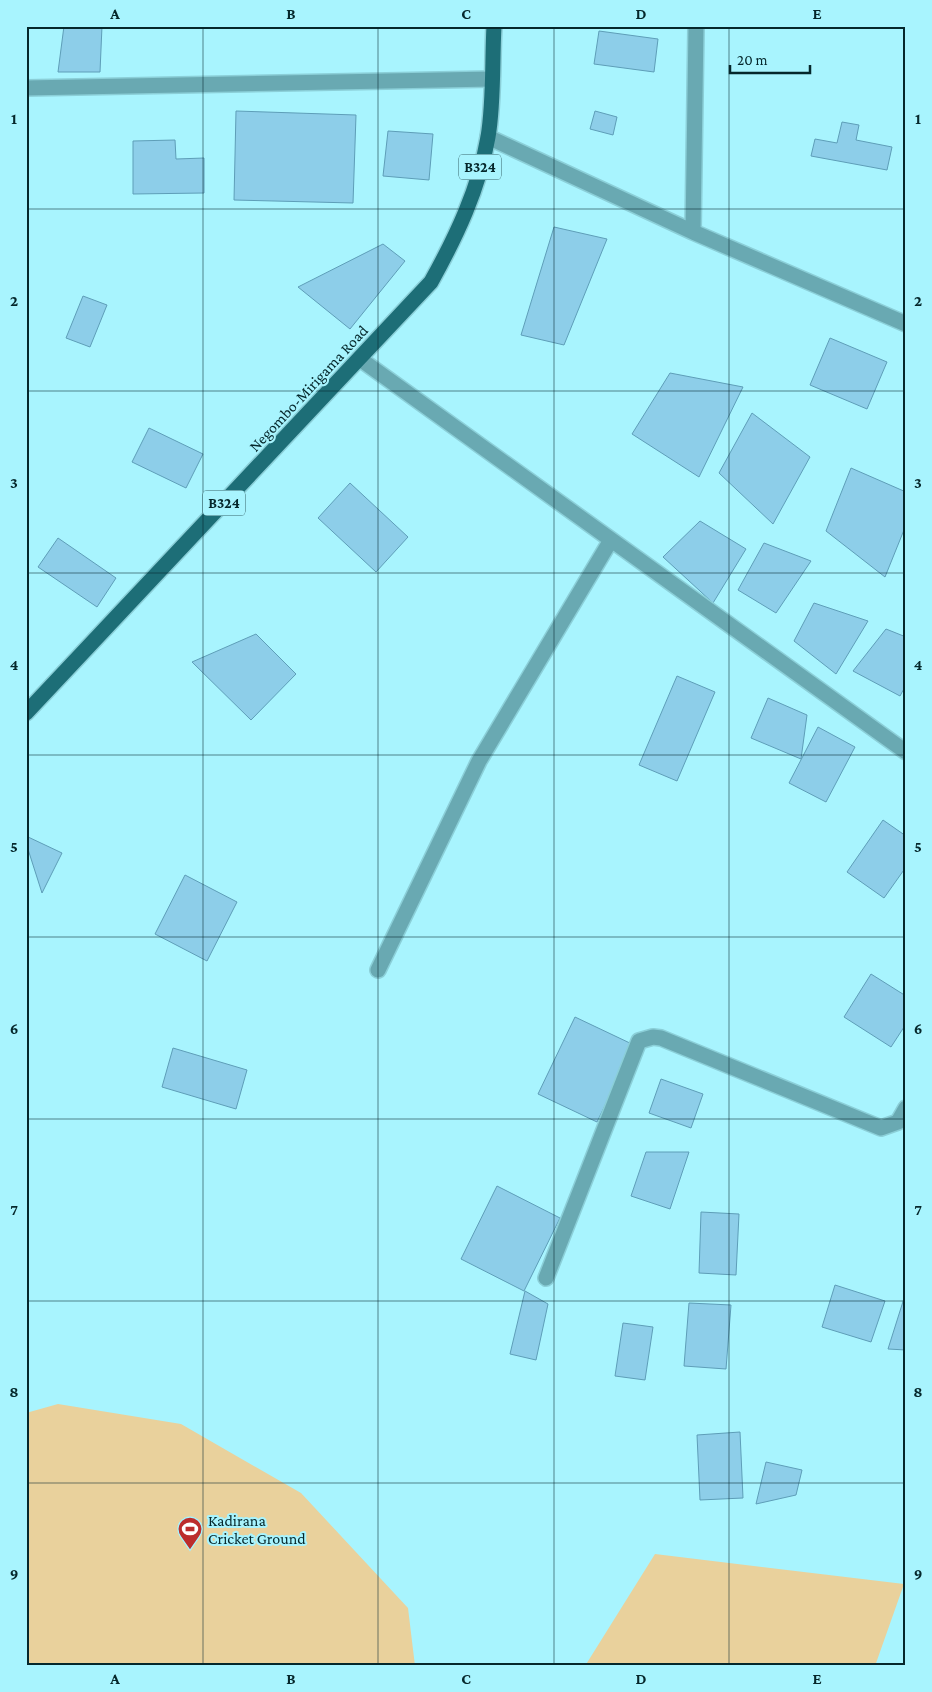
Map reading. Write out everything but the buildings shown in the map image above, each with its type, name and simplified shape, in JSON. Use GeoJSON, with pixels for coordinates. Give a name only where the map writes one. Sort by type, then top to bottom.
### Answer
{"type":"FeatureCollection","features":[{"type":"Feature","properties":{"kind":"main road","name":"Negombo-Mirigama Road"},"geometry":{"type":"LineString","coordinates":[[26,713],[431,282],[458,234],[474,188],[488,137],[494,26]]}},
{"type":"Feature","properties":{"kind":"street"},"geometry":{"type":"LineString","coordinates":[[693,232],[696,26]]}},
{"type":"Feature","properties":{"kind":"street"},"geometry":{"type":"LineString","coordinates":[[26,88],[492,79]]}},
{"type":"Feature","properties":{"kind":"street"},"geometry":{"type":"LineString","coordinates":[[488,137],[693,232],[906,324]]}},
{"type":"Feature","properties":{"kind":"street"},"geometry":{"type":"LineString","coordinates":[[360,359],[906,752]]}},
{"type":"Feature","properties":{"kind":"street"},"geometry":{"type":"LineString","coordinates":[[378,970],[479,760],[611,540]]}},
{"type":"Feature","properties":{"kind":"street"},"geometry":{"type":"LineString","coordinates":[[546,1278],[639,1041],[653,1037],[661,1038],[881,1128],[898,1122],[906,1108]]}},
{"type":"Feature","properties":{"kind":"shaded area","name":"Kadirana Cricket Ground"},"geometry":{"type":"Polygon","coordinates":[[[58,1404],[181,1424],[301,1493],[408,1608],[415,1666],[26,1666],[26,1413],[58,1404]]]}},
{"type":"Feature","properties":{"kind":"shaded area"},"geometry":{"type":"Polygon","coordinates":[[[655,1554],[904,1584],[875,1666],[585,1666],[655,1554]]]}},
{"type":"Feature","properties":{"kind":"place","name":"Kadirana Cricket Ground"},"geometry":{"type":"Point","coordinates":[190,1550]}}]}
